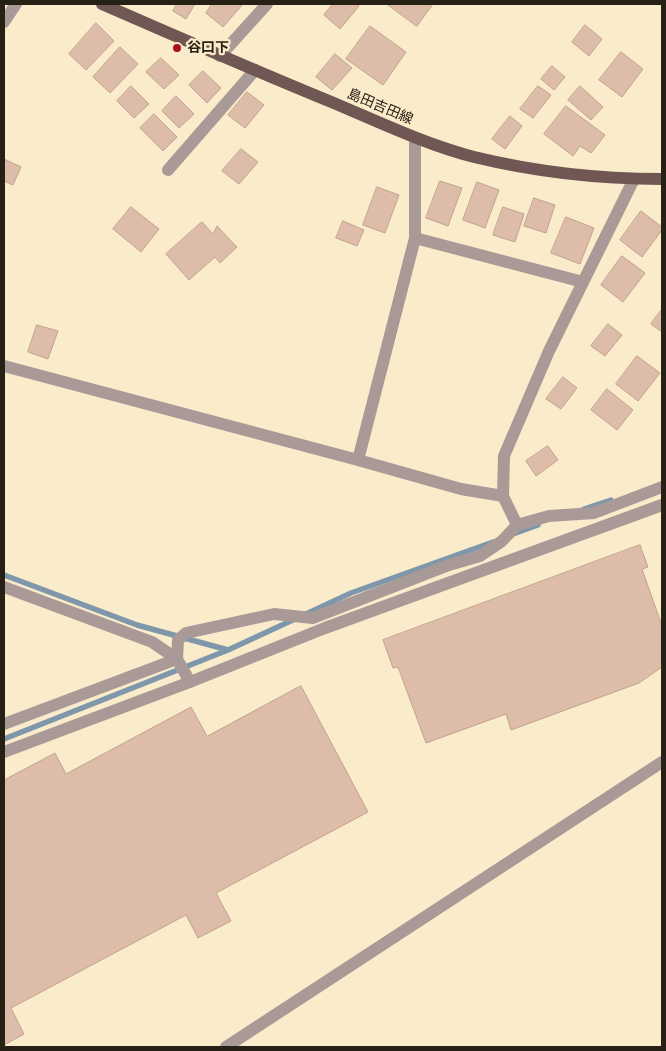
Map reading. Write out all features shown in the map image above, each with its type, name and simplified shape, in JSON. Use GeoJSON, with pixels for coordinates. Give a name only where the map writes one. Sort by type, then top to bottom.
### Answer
{"type":"FeatureCollection","features":[{"type":"Feature","properties":{"kind":"main road","name":"島田吉田線"},"geometry":{"type":"LineString","coordinates":[[102,4],[415,138],[473,157],[580,176],[662,179]]}},
{"type":"Feature","properties":{"kind":"street"},"geometry":{"type":"LineString","coordinates":[[4,22],[16,4]]}},
{"type":"Feature","properties":{"kind":"street"},"geometry":{"type":"LineString","coordinates":[[220,56],[267,4]]}},
{"type":"Feature","properties":{"kind":"street"},"geometry":{"type":"LineString","coordinates":[[168,170],[255,70]]}},
{"type":"Feature","properties":{"kind":"street"},"geometry":{"type":"LineString","coordinates":[[358,460],[414,238],[415,138]]}},
{"type":"Feature","properties":{"kind":"street"},"geometry":{"type":"LineString","coordinates":[[517,525],[503,496],[504,456],[549,352],[634,179]]}},
{"type":"Feature","properties":{"kind":"street"},"geometry":{"type":"LineString","coordinates":[[414,238],[583,282]]}},
{"type":"Feature","properties":{"kind":"street"},"geometry":{"type":"LineString","coordinates":[[4,366],[461,489],[503,496]]}},
{"type":"Feature","properties":{"kind":"street"},"geometry":{"type":"LineString","coordinates":[[177,659],[178,640],[186,634],[274,614],[313,618],[450,565],[480,556],[502,541],[517,525],[549,516],[594,513],[662,487]]}},
{"type":"Feature","properties":{"kind":"street"},"geometry":{"type":"LineString","coordinates":[[4,752],[190,682],[325,628],[662,505]]}},
{"type":"Feature","properties":{"kind":"street"},"geometry":{"type":"LineString","coordinates":[[4,587],[152,642],[177,659],[190,682]]}},
{"type":"Feature","properties":{"kind":"street"},"geometry":{"type":"LineString","coordinates":[[4,724],[177,659]]}},
{"type":"Feature","properties":{"kind":"street"},"geometry":{"type":"LineString","coordinates":[[226,1047],[662,762]]}},
{"type":"Feature","properties":{"kind":"building"},"geometry":{"type":"Polygon","coordinates":[[[177,4],[195,4],[186,19],[173,11],[177,4]]]}},
{"type":"Feature","properties":{"kind":"building"},"geometry":{"type":"Polygon","coordinates":[[[212,4],[243,4],[223,27],[206,13],[212,4]]]}},
{"type":"Feature","properties":{"kind":"building"},"geometry":{"type":"Polygon","coordinates":[[[333,4],[356,4],[359,6],[340,29],[324,15],[333,4]]]}},
{"type":"Feature","properties":{"kind":"building"},"geometry":{"type":"Polygon","coordinates":[[[387,4],[433,4],[417,26],[387,4]]]}},
{"type":"Feature","properties":{"kind":"building"},"geometry":{"type":"Polygon","coordinates":[[[96,23],[114,41],[86,70],[69,54],[96,23]]]}},
{"type":"Feature","properties":{"kind":"building"},"geometry":{"type":"Polygon","coordinates":[[[585,25],[602,39],[589,56],[572,42],[585,25]]]}},
{"type":"Feature","properties":{"kind":"building"},"geometry":{"type":"Polygon","coordinates":[[[370,26],[406,52],[383,85],[346,59],[370,26]]]}},
{"type":"Feature","properties":{"kind":"building"},"geometry":{"type":"Polygon","coordinates":[[[120,47],[138,64],[110,93],[93,77],[120,47]]]}},
{"type":"Feature","properties":{"kind":"building"},"geometry":{"type":"Polygon","coordinates":[[[621,52],[643,69],[622,97],[599,80],[621,52]]]}},
{"type":"Feature","properties":{"kind":"building"},"geometry":{"type":"Polygon","coordinates":[[[335,54],[352,68],[332,90],[316,77],[335,54]]]}},
{"type":"Feature","properties":{"kind":"building"},"geometry":{"type":"Polygon","coordinates":[[[161,58],[179,75],[164,89],[146,72],[161,58]]]}},
{"type":"Feature","properties":{"kind":"building"},"geometry":{"type":"Polygon","coordinates":[[[552,66],[565,77],[554,90],[541,79],[552,66]]]}},
{"type":"Feature","properties":{"kind":"building"},"geometry":{"type":"Polygon","coordinates":[[[203,71],[221,88],[207,103],[189,85],[203,71]]]}},
{"type":"Feature","properties":{"kind":"building"},"geometry":{"type":"Polygon","coordinates":[[[131,86],[149,104],[134,118],[117,101],[131,86]]]}},
{"type":"Feature","properties":{"kind":"building"},"geometry":{"type":"Polygon","coordinates":[[[538,86],[551,95],[533,118],[520,109],[538,86]]]}},
{"type":"Feature","properties":{"kind":"building"},"geometry":{"type":"Polygon","coordinates":[[[580,86],[603,107],[591,120],[568,100],[580,86]]]}},
{"type":"Feature","properties":{"kind":"building"},"geometry":{"type":"Polygon","coordinates":[[[247,92],[264,105],[245,128],[228,115],[247,92]]]}},
{"type":"Feature","properties":{"kind":"building"},"geometry":{"type":"Polygon","coordinates":[[[176,96],[194,114],[179,128],[162,111],[176,96]]]}},
{"type":"Feature","properties":{"kind":"building"},"geometry":{"type":"Polygon","coordinates":[[[566,106],[605,135],[591,153],[580,146],[573,156],[544,134],[566,106]]]}},
{"type":"Feature","properties":{"kind":"building"},"geometry":{"type":"Polygon","coordinates":[[[154,114],[177,137],[163,151],[140,128],[154,114]]]}},
{"type":"Feature","properties":{"kind":"building"},"geometry":{"type":"Polygon","coordinates":[[[510,116],[522,126],[505,149],[492,139],[510,116]]]}},
{"type":"Feature","properties":{"kind":"building"},"geometry":{"type":"Polygon","coordinates":[[[241,149],[258,162],[239,184],[222,171],[241,149]]]}},
{"type":"Feature","properties":{"kind":"building"},"geometry":{"type":"Polygon","coordinates":[[[4,159],[21,167],[13,185],[4,181],[4,159]]]}},
{"type":"Feature","properties":{"kind":"building"},"geometry":{"type":"Polygon","coordinates":[[[440,181],[462,188],[448,226],[426,218],[440,181]]]}},
{"type":"Feature","properties":{"kind":"building"},"geometry":{"type":"Polygon","coordinates":[[[477,182],[499,190],[485,228],[463,220],[477,182]]]}},
{"type":"Feature","properties":{"kind":"building"},"geometry":{"type":"Polygon","coordinates":[[[377,187],[399,195],[385,233],[363,225],[377,187]]]}},
{"type":"Feature","properties":{"kind":"building"},"geometry":{"type":"Polygon","coordinates":[[[534,198],[555,205],[546,233],[524,226],[534,198]]]}},
{"type":"Feature","properties":{"kind":"building"},"geometry":{"type":"Polygon","coordinates":[[[131,207],[159,229],[141,252],[113,229],[131,207]]]}},
{"type":"Feature","properties":{"kind":"building"},"geometry":{"type":"Polygon","coordinates":[[[503,207],[524,214],[515,242],[493,235],[503,207]]]}},
{"type":"Feature","properties":{"kind":"building"},"geometry":{"type":"Polygon","coordinates":[[[641,211],[662,227],[662,230],[642,257],[620,240],[641,211]]]}},
{"type":"Feature","properties":{"kind":"building"},"geometry":{"type":"Polygon","coordinates":[[[566,217],[594,228],[580,264],[551,253],[566,217]]]}},
{"type":"Feature","properties":{"kind":"building"},"geometry":{"type":"Polygon","coordinates":[[[343,221],[364,230],[357,246],[336,238],[343,221]]]}},
{"type":"Feature","properties":{"kind":"building"},"geometry":{"type":"Polygon","coordinates":[[[202,222],[213,234],[217,226],[237,247],[220,263],[215,257],[189,280],[166,254],[202,222]]]}},
{"type":"Feature","properties":{"kind":"building"},"geometry":{"type":"Polygon","coordinates":[[[622,256],[645,273],[623,302],[601,285],[622,256]]]}},
{"type":"Feature","properties":{"kind":"building"},"geometry":{"type":"Polygon","coordinates":[[[662,309],[662,332],[651,324],[662,309]]]}},
{"type":"Feature","properties":{"kind":"building"},"geometry":{"type":"Polygon","coordinates":[[[608,324],[622,335],[605,356],[591,346],[608,324]]]}},
{"type":"Feature","properties":{"kind":"building"},"geometry":{"type":"Polygon","coordinates":[[[37,325],[58,331],[48,359],[28,352],[37,325]]]}},
{"type":"Feature","properties":{"kind":"building"},"geometry":{"type":"Polygon","coordinates":[[[637,356],[660,373],[638,401],[616,384],[637,356]]]}},
{"type":"Feature","properties":{"kind":"building"},"geometry":{"type":"Polygon","coordinates":[[[563,377],[577,388],[561,409],[546,399],[563,377]]]}},
{"type":"Feature","properties":{"kind":"building"},"geometry":{"type":"Polygon","coordinates":[[[607,389],[633,410],[617,430],[591,410],[607,389]]]}},
{"type":"Feature","properties":{"kind":"building"},"geometry":{"type":"Polygon","coordinates":[[[548,446],[558,460],[536,476],[526,461],[548,446]]]}},
{"type":"Feature","properties":{"kind":"building"},"geometry":{"type":"Polygon","coordinates":[[[640,545],[648,567],[642,569],[662,626],[662,667],[639,683],[511,730],[506,714],[426,743],[398,667],[393,668],[383,640],[640,545]]]}},
{"type":"Feature","properties":{"kind":"building"},"geometry":{"type":"Polygon","coordinates":[[[301,686],[368,812],[216,893],[231,921],[198,938],[186,915],[11,1008],[24,1034],[4,1045],[4,780],[55,753],[66,774],[191,707],[207,736],[301,686]]]}},
{"type":"Feature","properties":{"kind":"waterway"},"geometry":{"type":"LineString","coordinates":[[584,509],[611,500]]}},
{"type":"Feature","properties":{"kind":"waterway"},"geometry":{"type":"LineString","coordinates":[[513,534],[538,525]]}},
{"type":"Feature","properties":{"kind":"waterway"},"geometry":{"type":"LineString","coordinates":[[306,614],[351,593],[493,542]]}},
{"type":"Feature","properties":{"kind":"waterway"},"geometry":{"type":"LineString","coordinates":[[4,575],[137,625],[228,650]]}},
{"type":"Feature","properties":{"kind":"waterway"},"geometry":{"type":"LineString","coordinates":[[4,739],[228,650],[295,619]]}},
{"type":"Feature","properties":{"kind":"place","name":"谷口下"},"geometry":{"type":"Point","coordinates":[177,48]}}]}
